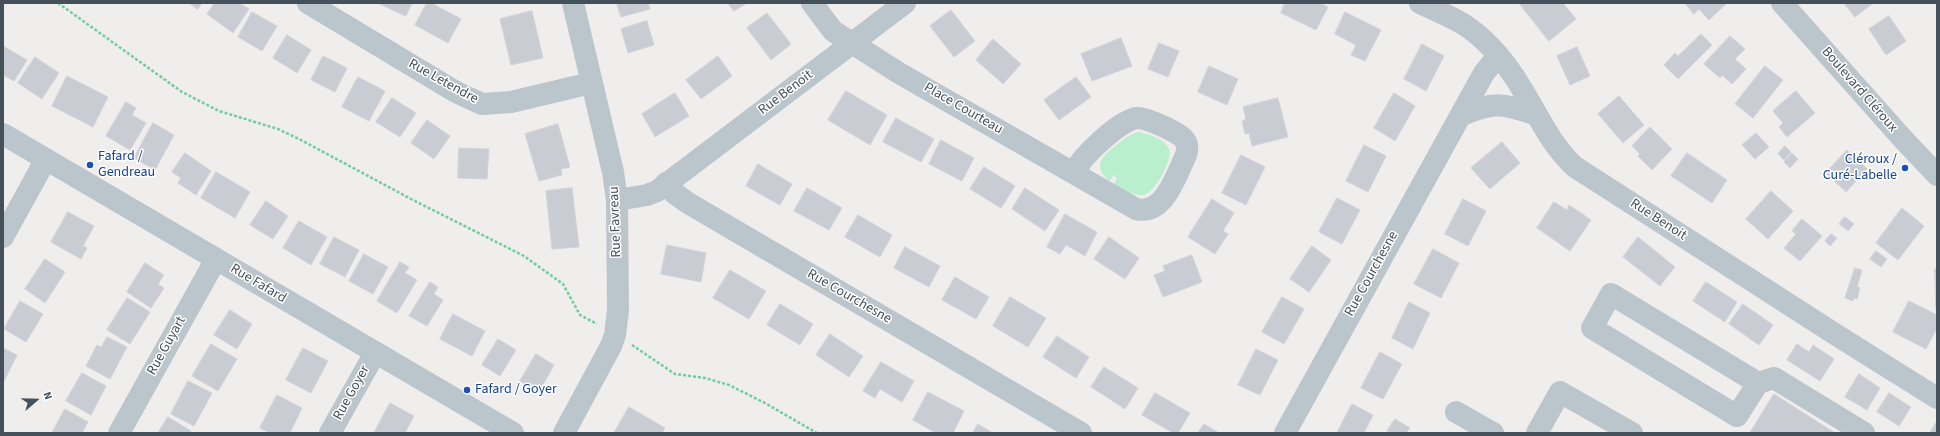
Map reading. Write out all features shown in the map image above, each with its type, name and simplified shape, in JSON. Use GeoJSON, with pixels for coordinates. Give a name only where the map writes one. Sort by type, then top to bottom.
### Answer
{"type":"FeatureCollection","features":[{"type":"Feature","properties":{"kind":"street","name":"Rue Letendre"},"geometry":{"type":"LineString","coordinates":[[308,3],[456,92],[482,104],[512,102],[591,83]]}},
{"type":"Feature","properties":{"kind":"street","name":"Rue Favreau"},"geometry":{"type":"LineString","coordinates":[[564,433],[616,335],[618,310],[617,200],[613,172],[573,3]]}},
{"type":"Feature","properties":{"kind":"street","name":"Place Courteau"},"geometry":{"type":"LineString","coordinates":[[812,3],[833,31],[899,72],[1074,172],[1130,206],[1146,210],[1156,207],[1161,202],[1186,155],[1188,147],[1184,138],[1176,133],[1143,118],[1135,118],[1103,139],[1087,153],[1074,172]]}},
{"type":"Feature","properties":{"kind":"street","name":"Rue Benoit"},"geometry":{"type":"LineString","coordinates":[[666,184],[905,3]]}},
{"type":"Feature","properties":{"kind":"street","name":"Rue Benoit"},"geometry":{"type":"LineString","coordinates":[[1420,3],[1468,27],[1478,35],[1498,56],[1522,88],[1560,152],[1584,173],[1937,398]]}},
{"type":"Feature","properties":{"kind":"street","name":"Boulevard Cléroux"},"geometry":{"type":"LineString","coordinates":[[1784,3],[1902,138],[1937,175]]}},
{"type":"Feature","properties":{"kind":"street","name":"Rue Courchesne"},"geometry":{"type":"LineString","coordinates":[[1285,433],[1484,73],[1498,56]]}},
{"type":"Feature","properties":{"kind":"street"},"geometry":{"type":"LineString","coordinates":[[1460,116],[1492,104],[1504,105],[1537,115]]}},
{"type":"Feature","properties":{"kind":"street","name":"Rue Fafard"},"geometry":{"type":"LineString","coordinates":[[3,134],[374,353],[513,433]]}},
{"type":"Feature","properties":{"kind":"street"},"geometry":{"type":"LineString","coordinates":[[3,237],[46,159]]}},
{"type":"Feature","properties":{"kind":"street","name":"Rue Courchesne"},"geometry":{"type":"LineString","coordinates":[[666,184],[674,193],[688,203],[1081,433]]}},
{"type":"Feature","properties":{"kind":"street"},"geometry":{"type":"LineString","coordinates":[[617,200],[653,193],[666,184]]}},
{"type":"Feature","properties":{"kind":"street","name":"Rue Guyart"},"geometry":{"type":"LineString","coordinates":[[119,433],[216,259]]}},
{"type":"Feature","properties":{"kind":"street"},"geometry":{"type":"LineString","coordinates":[[1758,383],[1611,294],[1592,328],[1737,416],[1758,383],[1774,378],[1864,433]]}},
{"type":"Feature","properties":{"kind":"street","name":"Rue Goyer"},"geometry":{"type":"LineString","coordinates":[[330,433],[374,353]]}},
{"type":"Feature","properties":{"kind":"street"},"geometry":{"type":"LineString","coordinates":[[1537,433],[1560,392],[1632,433]]}},
{"type":"Feature","properties":{"kind":"street"},"geometry":{"type":"LineString","coordinates":[[1456,412],[1493,433]]}},
{"type":"Feature","properties":{"kind":"path"},"geometry":{"type":"LineString","coordinates":[[58,3],[182,92],[220,111],[278,129],[301,140],[411,199],[524,256],[563,284],[580,315],[599,325]]}},
{"type":"Feature","properties":{"kind":"path"},"geometry":{"type":"LineString","coordinates":[[631,344],[676,374],[705,378],[729,385],[765,403],[817,433]]}},
{"type":"Feature","properties":{"kind":"green space"},"geometry":{"type":"Polygon","coordinates":[[[1140,132],[1157,138],[1169,149],[1168,161],[1162,176],[1152,189],[1143,195],[1131,193],[1114,184],[1117,178],[1113,175],[1110,181],[1104,176],[1100,165],[1104,156],[1108,152],[1128,136],[1140,132]]]}},
{"type":"Feature","properties":{"kind":"building"},"geometry":{"type":"Polygon","coordinates":[[[189,3],[202,3],[198,9],[189,3]]]}},
{"type":"Feature","properties":{"kind":"building"},"geometry":{"type":"Polygon","coordinates":[[[215,3],[239,3],[249,9],[233,33],[207,14],[215,3]]]}},
{"type":"Feature","properties":{"kind":"building"},"geometry":{"type":"Polygon","coordinates":[[[378,3],[412,3],[406,16],[378,3]]]}},
{"type":"Feature","properties":{"kind":"building"},"geometry":{"type":"Polygon","coordinates":[[[427,3],[431,3],[461,19],[448,43],[415,25],[427,3]]]}},
{"type":"Feature","properties":{"kind":"building"},"geometry":{"type":"Polygon","coordinates":[[[617,3],[648,3],[650,9],[621,17],[617,3]]]}},
{"type":"Feature","properties":{"kind":"building"},"geometry":{"type":"Polygon","coordinates":[[[728,3],[747,3],[734,11],[728,3]]]}},
{"type":"Feature","properties":{"kind":"building"},"geometry":{"type":"Polygon","coordinates":[[[1285,3],[1319,3],[1328,7],[1316,30],[1281,13],[1285,3]]]}},
{"type":"Feature","properties":{"kind":"building"},"geometry":{"type":"Polygon","coordinates":[[[1519,3],[1563,3],[1576,19],[1549,41],[1519,3]]]}},
{"type":"Feature","properties":{"kind":"building"},"geometry":{"type":"Polygon","coordinates":[[[1685,3],[1727,3],[1709,20],[1699,9],[1694,14],[1685,3]]]}},
{"type":"Feature","properties":{"kind":"building"},"geometry":{"type":"Polygon","coordinates":[[[1844,3],[1873,3],[1855,17],[1844,3]]]}},
{"type":"Feature","properties":{"kind":"building"},"geometry":{"type":"Polygon","coordinates":[[[951,10],[975,41],[954,57],[930,26],[951,10]]]}},
{"type":"Feature","properties":{"kind":"building"},"geometry":{"type":"Polygon","coordinates":[[[532,11],[543,58],[511,65],[500,19],[532,11]]]}},
{"type":"Feature","properties":{"kind":"building"},"geometry":{"type":"Polygon","coordinates":[[[252,12],[277,26],[262,51],[238,37],[252,12]]]}},
{"type":"Feature","properties":{"kind":"building"},"geometry":{"type":"Polygon","coordinates":[[[1345,12],[1381,30],[1365,61],[1351,55],[1356,45],[1335,34],[1345,12]]]}},
{"type":"Feature","properties":{"kind":"building"},"geometry":{"type":"Polygon","coordinates":[[[767,13],[791,44],[771,60],[747,28],[767,13]]]}},
{"type":"Feature","properties":{"kind":"building"},"geometry":{"type":"Polygon","coordinates":[[[1889,16],[1906,41],[1886,55],[1869,29],[1889,16]]]}},
{"type":"Feature","properties":{"kind":"building"},"geometry":{"type":"Polygon","coordinates":[[[647,21],[654,45],[628,53],[621,29],[647,21]]]}},
{"type":"Feature","properties":{"kind":"building"},"geometry":{"type":"Polygon","coordinates":[[[1701,34],[1712,45],[1678,79],[1664,65],[1675,53],[1678,56],[1701,34]]]}},
{"type":"Feature","properties":{"kind":"building"},"geometry":{"type":"Polygon","coordinates":[[[287,35],[311,50],[297,73],[273,58],[287,35]]]}},
{"type":"Feature","properties":{"kind":"building"},"geometry":{"type":"Polygon","coordinates":[[[1730,36],[1745,49],[1735,59],[1746,69],[1732,84],[1722,75],[1720,78],[1704,64],[1730,36]]]}},
{"type":"Feature","properties":{"kind":"building"},"geometry":{"type":"Polygon","coordinates":[[[1121,38],[1132,66],[1092,81],[1081,54],[1121,38]]]}},
{"type":"Feature","properties":{"kind":"building"},"geometry":{"type":"Polygon","coordinates":[[[993,39],[1021,64],[1003,84],[976,60],[993,39]]]}},
{"type":"Feature","properties":{"kind":"building"},"geometry":{"type":"Polygon","coordinates":[[[1159,43],[1179,51],[1168,77],[1148,69],[1159,43]]]}},
{"type":"Feature","properties":{"kind":"building"},"geometry":{"type":"Polygon","coordinates":[[[1422,44],[1444,56],[1426,91],[1404,79],[1422,44]]]}},
{"type":"Feature","properties":{"kind":"building"},"geometry":{"type":"Polygon","coordinates":[[[3,46],[27,60],[14,81],[3,75],[3,46]]]}},
{"type":"Feature","properties":{"kind":"building"},"geometry":{"type":"Polygon","coordinates":[[[1577,47],[1590,76],[1570,85],[1557,56],[1577,47]]]}},
{"type":"Feature","properties":{"kind":"building"},"geometry":{"type":"Polygon","coordinates":[[[323,56],[347,68],[335,92],[311,80],[323,56]]]}},
{"type":"Feature","properties":{"kind":"building"},"geometry":{"type":"Polygon","coordinates":[[[718,56],[732,76],[701,99],[686,80],[718,56]]]}},
{"type":"Feature","properties":{"kind":"building"},"geometry":{"type":"Polygon","coordinates":[[[35,57],[59,73],[42,99],[18,83],[35,57]]]}},
{"type":"Feature","properties":{"kind":"building"},"geometry":{"type":"Polygon","coordinates":[[[1209,66],[1238,79],[1227,105],[1198,92],[1209,66]]]}},
{"type":"Feature","properties":{"kind":"building"},"geometry":{"type":"Polygon","coordinates":[[[1765,66],[1783,80],[1753,118],[1735,104],[1765,66]]]}},
{"type":"Feature","properties":{"kind":"building"},"geometry":{"type":"Polygon","coordinates":[[[67,76],[108,97],[93,127],[52,106],[67,76]]]}},
{"type":"Feature","properties":{"kind":"building"},"geometry":{"type":"Polygon","coordinates":[[[358,77],[385,91],[369,121],[342,107],[358,77]]]}},
{"type":"Feature","properties":{"kind":"building"},"geometry":{"type":"Polygon","coordinates":[[[1076,77],[1091,97],[1059,120],[1044,100],[1076,77]]]}},
{"type":"Feature","properties":{"kind":"building"},"geometry":{"type":"Polygon","coordinates":[[[846,91],[887,115],[870,145],[828,120],[846,91]]]}},
{"type":"Feature","properties":{"kind":"building"},"geometry":{"type":"Polygon","coordinates":[[[1796,91],[1815,113],[1787,137],[1779,127],[1783,123],[1773,111],[1796,91]]]}},
{"type":"Feature","properties":{"kind":"building"},"geometry":{"type":"Polygon","coordinates":[[[675,93],[689,116],[655,137],[642,114],[675,93]]]}},
{"type":"Feature","properties":{"kind":"building"},"geometry":{"type":"Polygon","coordinates":[[[1394,93],[1415,106],[1395,141],[1374,128],[1394,93]]]}},
{"type":"Feature","properties":{"kind":"building"},"geometry":{"type":"Polygon","coordinates":[[[1619,96],[1644,125],[1623,143],[1598,114],[1619,96]]]}},
{"type":"Feature","properties":{"kind":"building"},"geometry":{"type":"Polygon","coordinates":[[[392,98],[416,113],[400,137],[376,122],[392,98]]]}},
{"type":"Feature","properties":{"kind":"building"},"geometry":{"type":"Polygon","coordinates":[[[1278,98],[1288,137],[1252,146],[1249,133],[1245,134],[1242,121],[1246,119],[1243,107],[1278,98]]]}},
{"type":"Feature","properties":{"kind":"building"},"geometry":{"type":"Polygon","coordinates":[[[126,102],[136,108],[132,115],[146,123],[130,150],[106,136],[126,102]]]}},
{"type":"Feature","properties":{"kind":"building"},"geometry":{"type":"Polygon","coordinates":[[[896,118],[934,139],[921,162],[883,142],[896,118]]]}},
{"type":"Feature","properties":{"kind":"building"},"geometry":{"type":"Polygon","coordinates":[[[427,120],[450,136],[434,159],[411,143],[427,120]]]}},
{"type":"Feature","properties":{"kind":"building"},"geometry":{"type":"Polygon","coordinates":[[[153,123],[174,135],[155,170],[134,158],[153,123]]]}},
{"type":"Feature","properties":{"kind":"building"},"geometry":{"type":"Polygon","coordinates":[[[558,124],[570,167],[561,169],[562,175],[539,181],[525,134],[558,124]]]}},
{"type":"Feature","properties":{"kind":"building"},"geometry":{"type":"Polygon","coordinates":[[[1650,127],[1672,149],[1652,170],[1638,156],[1640,154],[1632,146],[1650,127]]]}},
{"type":"Feature","properties":{"kind":"building"},"geometry":{"type":"Polygon","coordinates":[[[1756,133],[1769,147],[1755,159],[1742,145],[1756,133]]]}},
{"type":"Feature","properties":{"kind":"building"},"geometry":{"type":"Polygon","coordinates":[[[941,140],[974,158],[962,181],[929,164],[941,140]]]}},
{"type":"Feature","properties":{"kind":"building"},"geometry":{"type":"Polygon","coordinates":[[[1502,142],[1520,163],[1490,189],[1471,168],[1502,142]]]}},
{"type":"Feature","properties":{"kind":"building"},"geometry":{"type":"Polygon","coordinates":[[[1364,145],[1386,156],[1368,192],[1346,181],[1364,145]]]}},
{"type":"Feature","properties":{"kind":"building"},"geometry":{"type":"Polygon","coordinates":[[[1785,146],[1791,152],[1784,160],[1778,154],[1785,146]]]}},
{"type":"Feature","properties":{"kind":"building"},"geometry":{"type":"Polygon","coordinates":[[[459,148],[489,149],[487,179],[458,178],[459,148]]]}},
{"type":"Feature","properties":{"kind":"building"},"geometry":{"type":"Polygon","coordinates":[[[1847,150],[1867,169],[1846,192],[1826,173],[1847,150]]]}},
{"type":"Feature","properties":{"kind":"building"},"geometry":{"type":"Polygon","coordinates":[[[185,153],[211,171],[196,195],[178,183],[181,178],[172,172],[185,153]]]}},
{"type":"Feature","properties":{"kind":"building"},"geometry":{"type":"Polygon","coordinates":[[[1687,153],[1727,180],[1712,203],[1671,176],[1687,153]]]}},
{"type":"Feature","properties":{"kind":"building"},"geometry":{"type":"Polygon","coordinates":[[[1792,153],[1798,159],[1790,168],[1784,162],[1792,153]]]}},
{"type":"Feature","properties":{"kind":"building"},"geometry":{"type":"Polygon","coordinates":[[[1241,155],[1265,167],[1246,205],[1222,193],[1241,155]]]}},
{"type":"Feature","properties":{"kind":"building"},"geometry":{"type":"Polygon","coordinates":[[[758,164],[792,184],[780,205],[746,186],[758,164]]]}},
{"type":"Feature","properties":{"kind":"building"},"geometry":{"type":"Polygon","coordinates":[[[984,167],[1015,186],[1001,208],[970,189],[984,167]]]}},
{"type":"Feature","properties":{"kind":"building"},"geometry":{"type":"Polygon","coordinates":[[[216,172],[250,192],[235,218],[201,198],[216,172]]]}},
{"type":"Feature","properties":{"kind":"building"},"geometry":{"type":"Polygon","coordinates":[[[572,188],[579,247],[552,249],[546,191],[572,188]]]}},
{"type":"Feature","properties":{"kind":"building"},"geometry":{"type":"Polygon","coordinates":[[[807,188],[842,208],[829,230],[794,211],[807,188]]]}},
{"type":"Feature","properties":{"kind":"building"},"geometry":{"type":"Polygon","coordinates":[[[1025,188],[1059,210],[1045,231],[1012,209],[1025,188]]]}},
{"type":"Feature","properties":{"kind":"building"},"geometry":{"type":"Polygon","coordinates":[[[1771,191],[1793,211],[1768,239],[1746,219],[1771,191]]]}},
{"type":"Feature","properties":{"kind":"building"},"geometry":{"type":"Polygon","coordinates":[[[1337,198],[1360,210],[1342,244],[1319,232],[1337,198]]]}},
{"type":"Feature","properties":{"kind":"building"},"geometry":{"type":"Polygon","coordinates":[[[1212,199],[1234,213],[1223,231],[1228,234],[1215,254],[1188,237],[1212,199]]]}},
{"type":"Feature","properties":{"kind":"building"},"geometry":{"type":"Polygon","coordinates":[[[1463,199],[1486,211],[1468,246],[1445,234],[1463,199]]]}},
{"type":"Feature","properties":{"kind":"building"},"geometry":{"type":"Polygon","coordinates":[[[266,201],[288,216],[273,239],[250,225],[266,201]]]}},
{"type":"Feature","properties":{"kind":"building"},"geometry":{"type":"Polygon","coordinates":[[[1554,202],[1567,210],[1569,205],[1591,220],[1570,251],[1537,228],[1554,202]]]}},
{"type":"Feature","properties":{"kind":"building"},"geometry":{"type":"Polygon","coordinates":[[[1902,208],[1924,226],[1898,260],[1876,243],[1902,208]]]}},
{"type":"Feature","properties":{"kind":"building"},"geometry":{"type":"Polygon","coordinates":[[[68,212],[94,226],[83,246],[87,248],[81,259],[51,242],[68,212]]]}},
{"type":"Feature","properties":{"kind":"building"},"geometry":{"type":"Polygon","coordinates":[[[1065,214],[1097,232],[1085,256],[1066,245],[1060,254],[1047,247],[1065,214]]]}},
{"type":"Feature","properties":{"kind":"building"},"geometry":{"type":"Polygon","coordinates":[[[858,215],[892,235],[880,257],[845,237],[858,215]]]}},
{"type":"Feature","properties":{"kind":"building"},"geometry":{"type":"Polygon","coordinates":[[[1845,217],[1854,224],[1848,231],[1839,224],[1845,217]]]}},
{"type":"Feature","properties":{"kind":"building"},"geometry":{"type":"Polygon","coordinates":[[[1802,219],[1822,236],[1800,261],[1784,248],[1796,234],[1792,231],[1802,219]]]}},
{"type":"Feature","properties":{"kind":"building"},"geometry":{"type":"Polygon","coordinates":[[[299,221],[327,237],[311,265],[283,248],[299,221]]]}},
{"type":"Feature","properties":{"kind":"building"},"geometry":{"type":"Polygon","coordinates":[[[1831,234],[1837,238],[1830,246],[1825,241],[1831,234]]]}},
{"type":"Feature","properties":{"kind":"building"},"geometry":{"type":"Polygon","coordinates":[[[334,237],[359,250],[345,277],[320,264],[334,237]]]}},
{"type":"Feature","properties":{"kind":"building"},"geometry":{"type":"Polygon","coordinates":[[[1109,237],[1139,258],[1125,279],[1094,259],[1109,237]]]}},
{"type":"Feature","properties":{"kind":"building"},"geometry":{"type":"Polygon","coordinates":[[[1638,237],[1675,267],[1660,286],[1623,257],[1638,237]]]}},
{"type":"Feature","properties":{"kind":"building"},"geometry":{"type":"Polygon","coordinates":[[[667,245],[706,253],[701,282],[661,274],[667,245]]]}},
{"type":"Feature","properties":{"kind":"building"},"geometry":{"type":"Polygon","coordinates":[[[1312,246],[1331,260],[1309,292],[1290,279],[1312,246]]]}},
{"type":"Feature","properties":{"kind":"building"},"geometry":{"type":"Polygon","coordinates":[[[905,247],[940,266],[929,287],[894,268],[905,247]]]}},
{"type":"Feature","properties":{"kind":"building"},"geometry":{"type":"Polygon","coordinates":[[[1433,249],[1459,263],[1441,298],[1414,284],[1433,249]]]}},
{"type":"Feature","properties":{"kind":"building"},"geometry":{"type":"Polygon","coordinates":[[[1876,251],[1887,259],[1881,267],[1870,259],[1876,251]]]}},
{"type":"Feature","properties":{"kind":"building"},"geometry":{"type":"Polygon","coordinates":[[[364,254],[388,267],[373,294],[349,281],[364,254]]]}},
{"type":"Feature","properties":{"kind":"building"},"geometry":{"type":"Polygon","coordinates":[[[1192,255],[1202,282],[1163,297],[1154,275],[1165,271],[1163,266],[1192,255]]]}},
{"type":"Feature","properties":{"kind":"building"},"geometry":{"type":"Polygon","coordinates":[[[45,259],[65,272],[45,303],[25,289],[45,259]]]}},
{"type":"Feature","properties":{"kind":"building"},"geometry":{"type":"Polygon","coordinates":[[[400,262],[409,267],[405,273],[417,280],[397,313],[377,301],[400,262]]]}},
{"type":"Feature","properties":{"kind":"building"},"geometry":{"type":"Polygon","coordinates":[[[145,263],[164,275],[158,284],[164,288],[151,308],[127,292],[145,263]]]}},
{"type":"Feature","properties":{"kind":"building"},"geometry":{"type":"Polygon","coordinates":[[[1855,268],[1862,270],[1857,287],[1860,288],[1857,299],[1854,298],[1853,301],[1845,298],[1855,268]]]}},
{"type":"Feature","properties":{"kind":"building"},"geometry":{"type":"Polygon","coordinates":[[[1935,269],[1937,269],[1937,309],[1936,308],[1935,269]]]}},
{"type":"Feature","properties":{"kind":"building"},"geometry":{"type":"Polygon","coordinates":[[[730,270],[766,291],[749,319],[713,298],[730,270]]]}},
{"type":"Feature","properties":{"kind":"building"},"geometry":{"type":"Polygon","coordinates":[[[955,277],[989,297],[976,319],[942,300],[955,277]]]}},
{"type":"Feature","properties":{"kind":"building"},"geometry":{"type":"Polygon","coordinates":[[[430,282],[438,287],[434,294],[443,300],[427,326],[409,316],[430,282]]]}},
{"type":"Feature","properties":{"kind":"building"},"geometry":{"type":"Polygon","coordinates":[[[1706,282],[1737,302],[1725,322],[1693,301],[1706,282]]]}},
{"type":"Feature","properties":{"kind":"building"},"geometry":{"type":"Polygon","coordinates":[[[1010,297],[1046,318],[1028,347],[993,326],[1010,297]]]}},
{"type":"Feature","properties":{"kind":"building"},"geometry":{"type":"Polygon","coordinates":[[[1282,297],[1304,309],[1284,344],[1262,332],[1282,297]]]}},
{"type":"Feature","properties":{"kind":"building"},"geometry":{"type":"Polygon","coordinates":[[[127,298],[150,312],[130,344],[107,330],[127,298]]]}},
{"type":"Feature","properties":{"kind":"building"},"geometry":{"type":"Polygon","coordinates":[[[20,301],[43,314],[26,342],[4,329],[20,301]]]}},
{"type":"Feature","properties":{"kind":"building"},"geometry":{"type":"Polygon","coordinates":[[[1909,301],[1937,315],[1937,328],[1926,349],[1893,332],[1909,301]]]}},
{"type":"Feature","properties":{"kind":"building"},"geometry":{"type":"Polygon","coordinates":[[[1409,302],[1430,313],[1413,349],[1392,338],[1409,302]]]}},
{"type":"Feature","properties":{"kind":"building"},"geometry":{"type":"Polygon","coordinates":[[[780,304],[813,324],[800,345],[767,325],[780,304]]]}},
{"type":"Feature","properties":{"kind":"building"},"geometry":{"type":"Polygon","coordinates":[[[1743,304],[1773,325],[1759,345],[1729,324],[1743,304]]]}},
{"type":"Feature","properties":{"kind":"building"},"geometry":{"type":"Polygon","coordinates":[[[230,310],[252,324],[237,349],[214,335],[230,310]]]}},
{"type":"Feature","properties":{"kind":"building"},"geometry":{"type":"Polygon","coordinates":[[[453,314],[485,331],[472,356],[440,339],[453,314]]]}},
{"type":"Feature","properties":{"kind":"building"},"geometry":{"type":"Polygon","coordinates":[[[830,334],[863,356],[849,377],[816,355],[830,334]]]}},
{"type":"Feature","properties":{"kind":"building"},"geometry":{"type":"Polygon","coordinates":[[[1057,336],[1089,357],[1076,378],[1043,357],[1057,336]]]}},
{"type":"Feature","properties":{"kind":"building"},"geometry":{"type":"Polygon","coordinates":[[[107,337],[127,347],[110,379],[86,366],[97,345],[101,347],[107,337]]]}},
{"type":"Feature","properties":{"kind":"building"},"geometry":{"type":"Polygon","coordinates":[[[498,339],[516,350],[500,376],[482,365],[498,339]]]}},
{"type":"Feature","properties":{"kind":"building"},"geometry":{"type":"Polygon","coordinates":[[[211,344],[237,359],[218,391],[192,376],[211,344]]]}},
{"type":"Feature","properties":{"kind":"building"},"geometry":{"type":"Polygon","coordinates":[[[1797,344],[1809,352],[1813,345],[1834,359],[1820,381],[1787,360],[1797,344]]]}},
{"type":"Feature","properties":{"kind":"building"},"geometry":{"type":"Polygon","coordinates":[[[3,348],[17,355],[3,383],[3,348]]]}},
{"type":"Feature","properties":{"kind":"building"},"geometry":{"type":"Polygon","coordinates":[[[303,348],[328,361],[311,393],[286,380],[303,348]]]}},
{"type":"Feature","properties":{"kind":"building"},"geometry":{"type":"Polygon","coordinates":[[[1256,349],[1278,360],[1260,395],[1238,385],[1256,349]]]}},
{"type":"Feature","properties":{"kind":"building"},"geometry":{"type":"Polygon","coordinates":[[[1380,352],[1402,364],[1383,399],[1361,388],[1380,352]]]}},
{"type":"Feature","properties":{"kind":"building"},"geometry":{"type":"Polygon","coordinates":[[[536,354],[554,365],[539,392],[520,381],[536,354]]]}},
{"type":"Feature","properties":{"kind":"building"},"geometry":{"type":"Polygon","coordinates":[[[881,362],[914,381],[902,402],[880,389],[875,398],[863,391],[881,362]]]}},
{"type":"Feature","properties":{"kind":"building"},"geometry":{"type":"Polygon","coordinates":[[[1104,367],[1138,388],[1125,409],[1091,387],[1104,367]]]}},
{"type":"Feature","properties":{"kind":"building"},"geometry":{"type":"Polygon","coordinates":[[[82,373],[106,386],[91,415],[66,401],[82,373]]]}},
{"type":"Feature","properties":{"kind":"building"},"geometry":{"type":"Polygon","coordinates":[[[1859,374],[1880,388],[1867,410],[1845,397],[1859,374]]]}},
{"type":"Feature","properties":{"kind":"building"},"geometry":{"type":"Polygon","coordinates":[[[188,381],[212,393],[194,426],[171,414],[188,381]]]}},
{"type":"Feature","properties":{"kind":"building"},"geometry":{"type":"Polygon","coordinates":[[[928,392],[964,411],[953,433],[936,433],[913,420],[928,392]]]}},
{"type":"Feature","properties":{"kind":"building"},"geometry":{"type":"Polygon","coordinates":[[[1155,393],[1190,413],[1178,433],[1173,433],[1142,415],[1155,393]]]}},
{"type":"Feature","properties":{"kind":"building"},"geometry":{"type":"Polygon","coordinates":[[[1889,393],[1911,407],[1899,426],[1877,412],[1889,393]]]}},
{"type":"Feature","properties":{"kind":"building"},"geometry":{"type":"Polygon","coordinates":[[[1774,394],[1835,433],[1750,433],[1774,394]]]}},
{"type":"Feature","properties":{"kind":"building"},"geometry":{"type":"Polygon","coordinates":[[[277,395],[302,408],[290,433],[270,433],[260,428],[277,395]]]}},
{"type":"Feature","properties":{"kind":"building"},"geometry":{"type":"Polygon","coordinates":[[[390,403],[414,416],[405,433],[374,433],[390,403]]]}},
{"type":"Feature","properties":{"kind":"building"},"geometry":{"type":"Polygon","coordinates":[[[1352,404],[1373,415],[1364,433],[1337,433],[1352,404]]]}},
{"type":"Feature","properties":{"kind":"building"},"geometry":{"type":"Polygon","coordinates":[[[629,407],[665,428],[662,433],[614,433],[629,407]]]}},
{"type":"Feature","properties":{"kind":"building"},"geometry":{"type":"Polygon","coordinates":[[[65,409],[88,422],[82,433],[52,433],[65,409]]]}},
{"type":"Feature","properties":{"kind":"building"},"geometry":{"type":"Polygon","coordinates":[[[168,417],[191,431],[190,433],[158,433],[168,417]]]}},
{"type":"Feature","properties":{"kind":"building"},"geometry":{"type":"Polygon","coordinates":[[[1395,419],[1410,428],[1406,433],[1391,433],[1387,431],[1395,419]]]}},
{"type":"Feature","properties":{"kind":"building"},"geometry":{"type":"Polygon","coordinates":[[[1937,421],[1937,433],[1930,433],[1937,421]]]}},
{"type":"Feature","properties":{"kind":"building"},"geometry":{"type":"Polygon","coordinates":[[[978,424],[993,433],[973,433],[978,424]]]}},
{"type":"Feature","properties":{"kind":"building"},"geometry":{"type":"Polygon","coordinates":[[[1204,424],[1219,433],[1198,433],[1204,424]]]}},
{"type":"Feature","properties":{"kind":"place","name":"Fafard / Gendreau"},"geometry":{"type":"Point","coordinates":[90,165]}},
{"type":"Feature","properties":{"kind":"place","name":"Cléroux / Curé-Labelle"},"geometry":{"type":"Point","coordinates":[1905,168]}},
{"type":"Feature","properties":{"kind":"place","name":"Fafard / Goyer"},"geometry":{"type":"Point","coordinates":[467,390]}}]}
